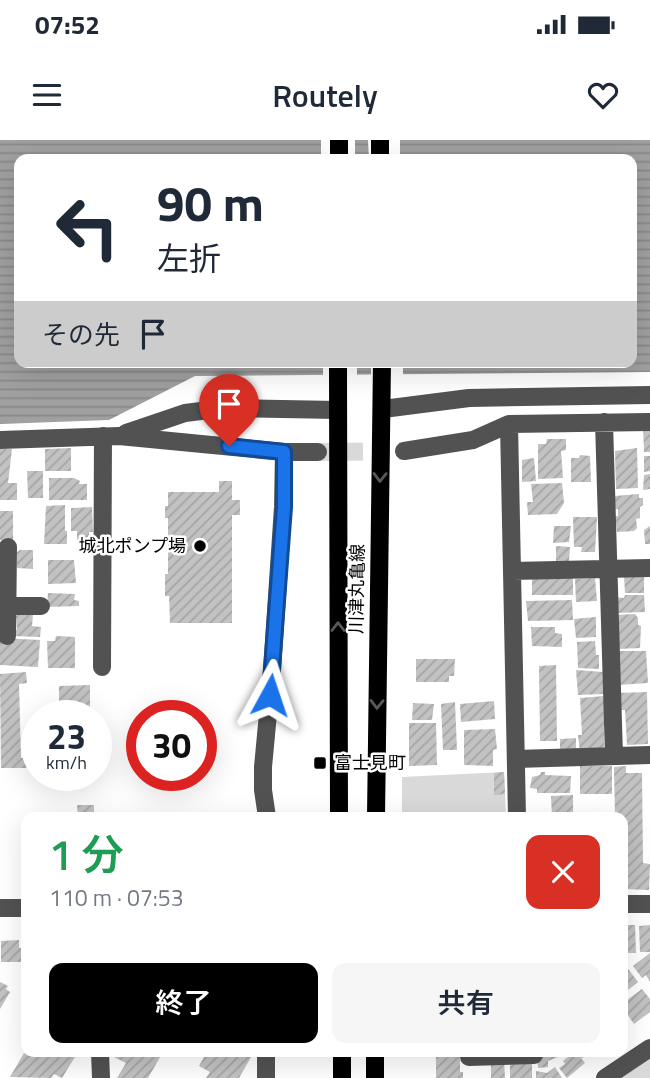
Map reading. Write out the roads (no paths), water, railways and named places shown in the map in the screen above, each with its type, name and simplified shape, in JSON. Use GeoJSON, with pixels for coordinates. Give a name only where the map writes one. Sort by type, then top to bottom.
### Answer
{"type":"FeatureCollection","features":[{"type":"Feature","properties":{"kind":"main road","name":"川津丸亀線"},"geometry":{"type":"LineString","coordinates":[[338,368],[339,812]]}},
{"type":"Feature","properties":{"kind":"main road","name":"川津丸亀線"},"geometry":{"type":"LineString","coordinates":[[376,812],[382,368]]}},
{"type":"Feature","properties":{"kind":"main road"},"geometry":{"type":"LineString","coordinates":[[342,1057],[342,1078]]}},
{"type":"Feature","properties":{"kind":"main road"},"geometry":{"type":"LineString","coordinates":[[375,1057],[375,1078]]}},
{"type":"Feature","properties":{"kind":"street"},"geometry":{"type":"LineString","coordinates":[[383,409],[469,398],[650,395]]}},
{"type":"Feature","properties":{"kind":"street"},"geometry":{"type":"LineString","coordinates":[[111,436],[185,413],[225,408],[338,410]]}},
{"type":"Feature","properties":{"kind":"street"},"geometry":{"type":"LineString","coordinates":[[604,422],[614,756]]}},
{"type":"Feature","properties":{"kind":"street"},"geometry":{"type":"LineString","coordinates":[[404,451],[473,440],[509,424],[650,422]]}},
{"type":"Feature","properties":{"kind":"street"},"geometry":{"type":"LineString","coordinates":[[509,424],[517,812]]}},
{"type":"Feature","properties":{"kind":"street"},"geometry":{"type":"LineString","coordinates":[[102,667],[111,436]]}},
{"type":"Feature","properties":{"kind":"street"},"geometry":{"type":"LineString","coordinates":[[0,440],[111,436],[284,452],[318,452]]}},
{"type":"Feature","properties":{"kind":"street"},"geometry":{"type":"LineString","coordinates":[[266,812],[263,767],[283,521],[284,452]]}},
{"type":"Feature","properties":{"kind":"street"},"geometry":{"type":"LineString","coordinates":[[7,636],[4,606],[8,547]]}},
{"type":"Feature","properties":{"kind":"street"},"geometry":{"type":"LineString","coordinates":[[512,571],[650,568]]}},
{"type":"Feature","properties":{"kind":"street"},"geometry":{"type":"LineString","coordinates":[[4,606],[41,606]]}},
{"type":"Feature","properties":{"kind":"street"},"geometry":{"type":"LineString","coordinates":[[516,759],[650,755]]}},
{"type":"Feature","properties":{"kind":"street"},"geometry":{"type":"LineString","coordinates":[[628,904],[650,904]]}},
{"type":"Feature","properties":{"kind":"street"},"geometry":{"type":"LineString","coordinates":[[0,908],[21,908]]}},
{"type":"Feature","properties":{"kind":"street"},"geometry":{"type":"LineString","coordinates":[[605,1078],[650,1048]]}},
{"type":"Feature","properties":{"kind":"street"},"geometry":{"type":"LineString","coordinates":[[100,1057],[102,1078]]}},
{"type":"Feature","properties":{"kind":"street"},"geometry":{"type":"LineString","coordinates":[[266,1057],[266,1078]]}},
{"type":"Feature","properties":{"kind":"tunnel"},"geometry":{"type":"LineString","coordinates":[[318,452],[404,451]]}},
{"type":"Feature","properties":{"kind":"place","name":"城北ポンプ場"},"geometry":{"type":"Point","coordinates":[200,546]}},
{"type":"Feature","properties":{"kind":"place","name":"富士見町"},"geometry":{"type":"Point","coordinates":[320,763]}}]}
